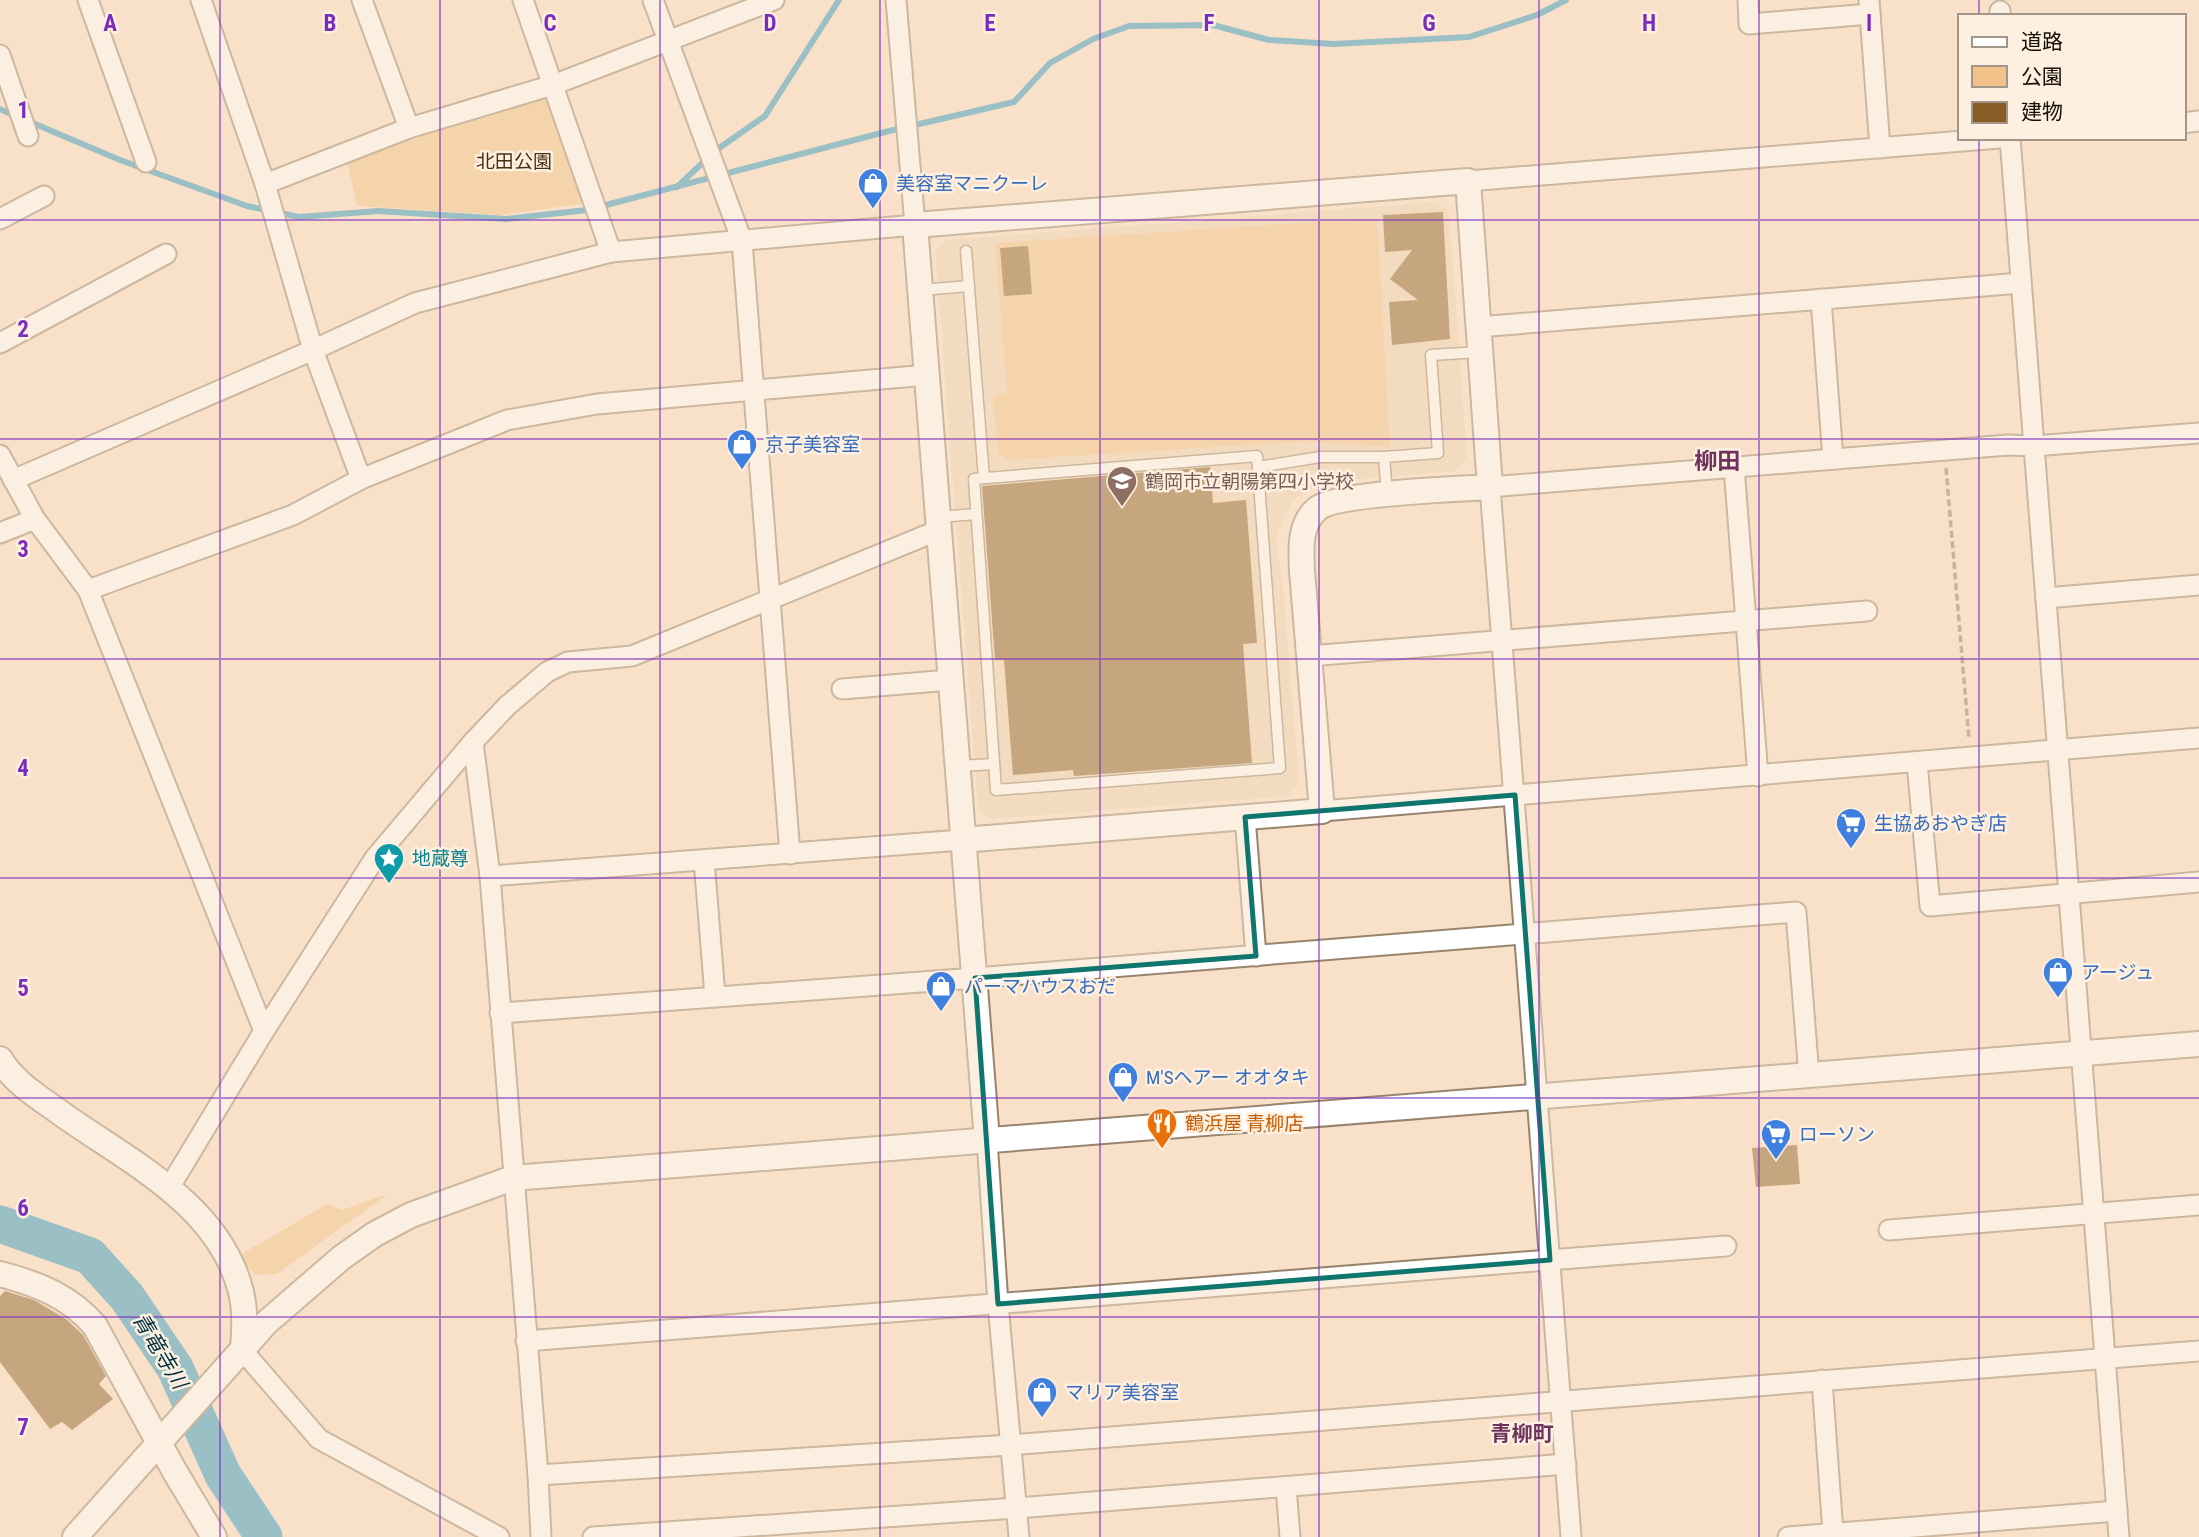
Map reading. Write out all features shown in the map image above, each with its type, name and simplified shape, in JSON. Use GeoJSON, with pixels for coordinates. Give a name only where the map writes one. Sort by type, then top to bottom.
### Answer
{"type":"FeatureCollection","features":[{"type":"Feature","properties":{"kind":"street"},"geometry":{"type":"LineString","coordinates":[[88,0],[146,162]]}},
{"type":"Feature","properties":{"kind":"street"},"geometry":{"type":"LineString","coordinates":[[201,0],[265,184],[313,350],[361,480]]}},
{"type":"Feature","properties":{"kind":"street"},"geometry":{"type":"LineString","coordinates":[[362,0],[409,128]]}},
{"type":"Feature","properties":{"kind":"street"},"geometry":{"type":"LineString","coordinates":[[523,0],[611,252]]}},
{"type":"Feature","properties":{"kind":"street"},"geometry":{"type":"LineString","coordinates":[[653,0],[742,241],[790,854]]}},
{"type":"Feature","properties":{"kind":"street"},"geometry":{"type":"LineString","coordinates":[[265,184],[409,128],[552,85],[774,0]]}},
{"type":"Feature","properties":{"kind":"street"},"geometry":{"type":"LineString","coordinates":[[896,0],[975,978],[998,1304],[1019,1537]]}},
{"type":"Feature","properties":{"kind":"street"},"geometry":{"type":"LineString","coordinates":[[1748,0],[1749,24],[1870,7],[1880,148]]}},
{"type":"Feature","properties":{"kind":"street"},"geometry":{"type":"LineString","coordinates":[[0,55],[28,136]]}},
{"type":"Feature","properties":{"kind":"street"},"geometry":{"type":"LineString","coordinates":[[13,480],[415,303],[611,252],[1976,140]]}},
{"type":"Feature","properties":{"kind":"street"},"geometry":{"type":"LineString","coordinates":[[2010,140],[2119,1537]]}},
{"type":"Feature","properties":{"kind":"street"},"geometry":{"type":"LineString","coordinates":[[1468,181],[1571,1537]]}},
{"type":"Feature","properties":{"kind":"street"},"geometry":{"type":"LineString","coordinates":[[0,219],[44,196]]}},
{"type":"Feature","properties":{"kind":"street"},"geometry":{"type":"LineString","coordinates":[[0,343],[166,254]]}},
{"type":"Feature","properties":{"kind":"street"},"geometry":{"type":"LineString","coordinates":[[1478,327],[2021,283]]}},
{"type":"Feature","properties":{"kind":"street"},"geometry":{"type":"LineString","coordinates":[[1821,299],[1833,459]]}},
{"type":"Feature","properties":{"kind":"street"},"geometry":{"type":"LineString","coordinates":[[88,590],[293,515],[361,480],[507,420],[597,404],[927,375]]}},
{"type":"Feature","properties":{"kind":"street"},"geometry":{"type":"LineString","coordinates":[[1322,811],[1301,552],[1302,536],[1317,509],[1350,498],[2008,445],[2034,446],[2199,433]]}},
{"type":"Feature","properties":{"kind":"street"},"geometry":{"type":"LineString","coordinates":[[0,455],[35,519],[88,590],[264,1031]]}},
{"type":"Feature","properties":{"kind":"street"},"geometry":{"type":"LineString","coordinates":[[1734,467],[1758,776]]}},
{"type":"Feature","properties":{"kind":"street"},"geometry":{"type":"LineString","coordinates":[[0,533],[35,519]]}},
{"type":"Feature","properties":{"kind":"street"},"geometry":{"type":"LineString","coordinates":[[169,1188],[264,1031],[375,858],[507,706],[547,672],[568,662],[632,656],[769,601],[938,524]]}},
{"type":"Feature","properties":{"kind":"street"},"geometry":{"type":"LineString","coordinates":[[2046,598],[2199,585]]}},
{"type":"Feature","properties":{"kind":"street"},"geometry":{"type":"LineString","coordinates":[[1309,656],[1867,611]]}},
{"type":"Feature","properties":{"kind":"street"},"geometry":{"type":"LineString","coordinates":[[842,689],[950,680]]}},
{"type":"Feature","properties":{"kind":"street"},"geometry":{"type":"LineString","coordinates":[[490,876],[1758,776],[2199,738]]}},
{"type":"Feature","properties":{"kind":"street"},"geometry":{"type":"LineString","coordinates":[[473,742],[490,876],[541,1537]]}},
{"type":"Feature","properties":{"kind":"street"},"geometry":{"type":"LineString","coordinates":[[1917,763],[1930,906],[2199,882]]}},
{"type":"Feature","properties":{"kind":"street"},"geometry":{"type":"LineString","coordinates":[[1245,817],[1256,956]]}},
{"type":"Feature","properties":{"kind":"street"},"geometry":{"type":"LineString","coordinates":[[704,860],[715,996]]}},
{"type":"Feature","properties":{"kind":"street"},"geometry":{"type":"LineString","coordinates":[[500,1013],[1796,912],[1809,1076]]}},
{"type":"Feature","properties":{"kind":"street"},"geometry":{"type":"LineString","coordinates":[[75,1537],[266,1323],[341,1258],[375,1234],[411,1214],[513,1178],[2199,1044]]}},
{"type":"Feature","properties":{"kind":"street"},"geometry":{"type":"LineString","coordinates":[[0,1059],[24,1087],[169,1188],[198,1215],[231,1264],[241,1292],[245,1319],[243,1351],[319,1438],[499,1537]]}},
{"type":"Feature","properties":{"kind":"street"},"geometry":{"type":"LineString","coordinates":[[1889,1230],[2199,1205]]}},
{"type":"Feature","properties":{"kind":"street"},"geometry":{"type":"LineString","coordinates":[[526,1341],[1726,1246]]}},
{"type":"Feature","properties":{"kind":"street"},"geometry":{"type":"LineString","coordinates":[[0,1274],[38,1286],[83,1312],[95,1326],[160,1443],[206,1535]]}},
{"type":"Feature","properties":{"kind":"street"},"geometry":{"type":"LineString","coordinates":[[538,1475],[1010,1445],[2199,1351]]}},
{"type":"Feature","properties":{"kind":"street"},"geometry":{"type":"LineString","coordinates":[[1822,1380],[1833,1533]]}},
{"type":"Feature","properties":{"kind":"street"},"geometry":{"type":"LineString","coordinates":[[593,1537],[1017,1508],[1566,1464]]}},
{"type":"Feature","properties":{"kind":"street"},"geometry":{"type":"LineString","coordinates":[[1286,1487],[1290,1537]]}},
{"type":"Feature","properties":{"kind":"street"},"geometry":{"type":"LineString","coordinates":[[1788,1537],[2117,1511]]}},
{"type":"Feature","properties":{"kind":"lane"},"geometry":{"type":"LineString","coordinates":[[966,251],[984,478]]}},
{"type":"Feature","properties":{"kind":"lane"},"geometry":{"type":"LineString","coordinates":[[920,290],[969,286]]}},
{"type":"Feature","properties":{"kind":"lane"},"geometry":{"type":"LineString","coordinates":[[1258,467],[1320,457],[1384,457],[1438,453],[1431,355],[1480,352]]}},
{"type":"Feature","properties":{"kind":"lane"},"geometry":{"type":"LineString","coordinates":[[1257,456],[1280,768],[996,790],[974,479],[984,478],[1257,456]]}},
{"type":"Feature","properties":{"kind":"lane"},"geometry":{"type":"LineString","coordinates":[[1384,457],[1387,495]]}},
{"type":"Feature","properties":{"kind":"lane"},"geometry":{"type":"LineString","coordinates":[[938,524],[976,514]]}},
{"type":"Feature","properties":{"kind":"lane"},"geometry":{"type":"LineString","coordinates":[[957,767],[994,764]]}},
{"type":"Feature","properties":{"kind":"path"},"geometry":{"type":"LineString","coordinates":[[1944,450],[1971,758]]}},
{"type":"Feature","properties":{"kind":"highlighted area"},"geometry":{"type":"Polygon","coordinates":[[[1515,795],[1550,1260],[998,1304],[975,978],[1256,956],[1245,817],[1515,795]]]}},
{"type":"Feature","properties":{"kind":"shaded area","name":"鶴岡市立朝陽第四小学校"},"geometry":{"type":"Polygon","coordinates":[[[1435,202],[1449,212],[1467,458],[1455,471],[1328,482],[1311,488],[1294,499],[1284,518],[1276,538],[1283,586],[1299,783],[1289,796],[990,819],[978,809],[935,252],[946,240],[1435,202]]]}},
{"type":"Feature","properties":{"kind":"green space","name":"北田公園"},"geometry":{"type":"Polygon","coordinates":[[[550,94],[588,203],[501,215],[357,206],[347,161],[550,94]]]}},
{"type":"Feature","properties":{"kind":"green space"},"geometry":{"type":"Polygon","coordinates":[[[1377,218],[1390,447],[1307,441],[1009,460],[998,453],[993,396],[1007,394],[995,243],[1377,218]]]}},
{"type":"Feature","properties":{"kind":"green space"},"geometry":{"type":"Polygon","coordinates":[[[388,1194],[277,1274],[255,1275],[238,1256],[328,1204],[342,1210],[388,1194]]]}},
{"type":"Feature","properties":{"kind":"building"},"geometry":{"type":"Polygon","coordinates":[[[1443,212],[1450,339],[1392,345],[1389,302],[1418,300],[1390,279],[1412,250],[1385,252],[1383,215],[1443,212]]]}},
{"type":"Feature","properties":{"kind":"building"},"geometry":{"type":"Polygon","coordinates":[[[1028,246],[1032,294],[1004,296],[1000,248],[1028,246]]]}},
{"type":"Feature","properties":{"kind":"building"},"geometry":{"type":"Polygon","coordinates":[[[1210,467],[1213,503],[1246,500],[1257,643],[1243,644],[1252,763],[1074,776],[1073,770],[1013,775],[1004,660],[995,660],[982,486],[1210,467]]]}},
{"type":"Feature","properties":{"kind":"building","name":"ローソン"},"geometry":{"type":"Polygon","coordinates":[[[1797,1145],[1800,1184],[1756,1187],[1752,1148],[1797,1145]]]}},
{"type":"Feature","properties":{"kind":"building"},"geometry":{"type":"Polygon","coordinates":[[[5,1291],[34,1300],[66,1319],[83,1335],[106,1376],[99,1384],[113,1399],[72,1430],[62,1422],[50,1429],[0,1362],[0,1296],[5,1291]]]}},
{"type":"Feature","properties":{"kind":"waterway"},"geometry":{"type":"LineString","coordinates":[[677,187],[715,151],[765,116],[839,0]]}},
{"type":"Feature","properties":{"kind":"waterway"},"geometry":{"type":"LineString","coordinates":[[28,121],[120,160],[247,206],[299,217],[378,211],[506,219],[587,210],[889,131],[1014,102],[1050,63],[1093,39],[1129,26],[1213,25],[1269,40],[1334,44],[1469,37],[1537,15],[1566,0]]}},
{"type":"Feature","properties":{"kind":"waterway"},"geometry":{"type":"LineString","coordinates":[[0,109],[15,116]]}},
{"type":"Feature","properties":{"kind":"waterway","name":"青竜寺川"},"geometry":{"type":"LineString","coordinates":[[0,1224],[90,1256],[127,1297],[175,1368],[223,1475],[264,1537]]}},
{"type":"Feature","properties":{"kind":"place","name":"美容室マニクーレ"},"geometry":{"type":"Point","coordinates":[873,210]}},
{"type":"Feature","properties":{"kind":"place","name":"京子美容室"},"geometry":{"type":"Point","coordinates":[742,471]}},
{"type":"Feature","properties":{"kind":"place","name":"鶴岡市立朝陽第四小学校"},"geometry":{"type":"Point","coordinates":[1122,508]}},
{"type":"Feature","properties":{"kind":"place","name":"生協あおやぎ店"},"geometry":{"type":"Point","coordinates":[1851,850]}},
{"type":"Feature","properties":{"kind":"place","name":"地蔵尊"},"geometry":{"type":"Point","coordinates":[389,885]}},
{"type":"Feature","properties":{"kind":"place","name":"アージュ"},"geometry":{"type":"Point","coordinates":[2058,999]}},
{"type":"Feature","properties":{"kind":"place","name":"パーマハウスおだ"},"geometry":{"type":"Point","coordinates":[941,1013]}},
{"type":"Feature","properties":{"kind":"place","name":"M'Sヘアー オオタキ"},"geometry":{"type":"Point","coordinates":[1123,1104]}},
{"type":"Feature","properties":{"kind":"place","name":"鶴浜屋 青柳店"},"geometry":{"type":"Point","coordinates":[1162,1150]}},
{"type":"Feature","properties":{"kind":"place","name":"ローソン"},"geometry":{"type":"Point","coordinates":[1776,1161]}},
{"type":"Feature","properties":{"kind":"place","name":"マリア美容室"},"geometry":{"type":"Point","coordinates":[1042,1419]}},
{"type":"Feature","properties":{"kind":"district","name":"柳田"},"geometry":{"type":"Point","coordinates":[1717,461]}},
{"type":"Feature","properties":{"kind":"district","name":"青柳町"},"geometry":{"type":"Point","coordinates":[1522,1434]}}]}
